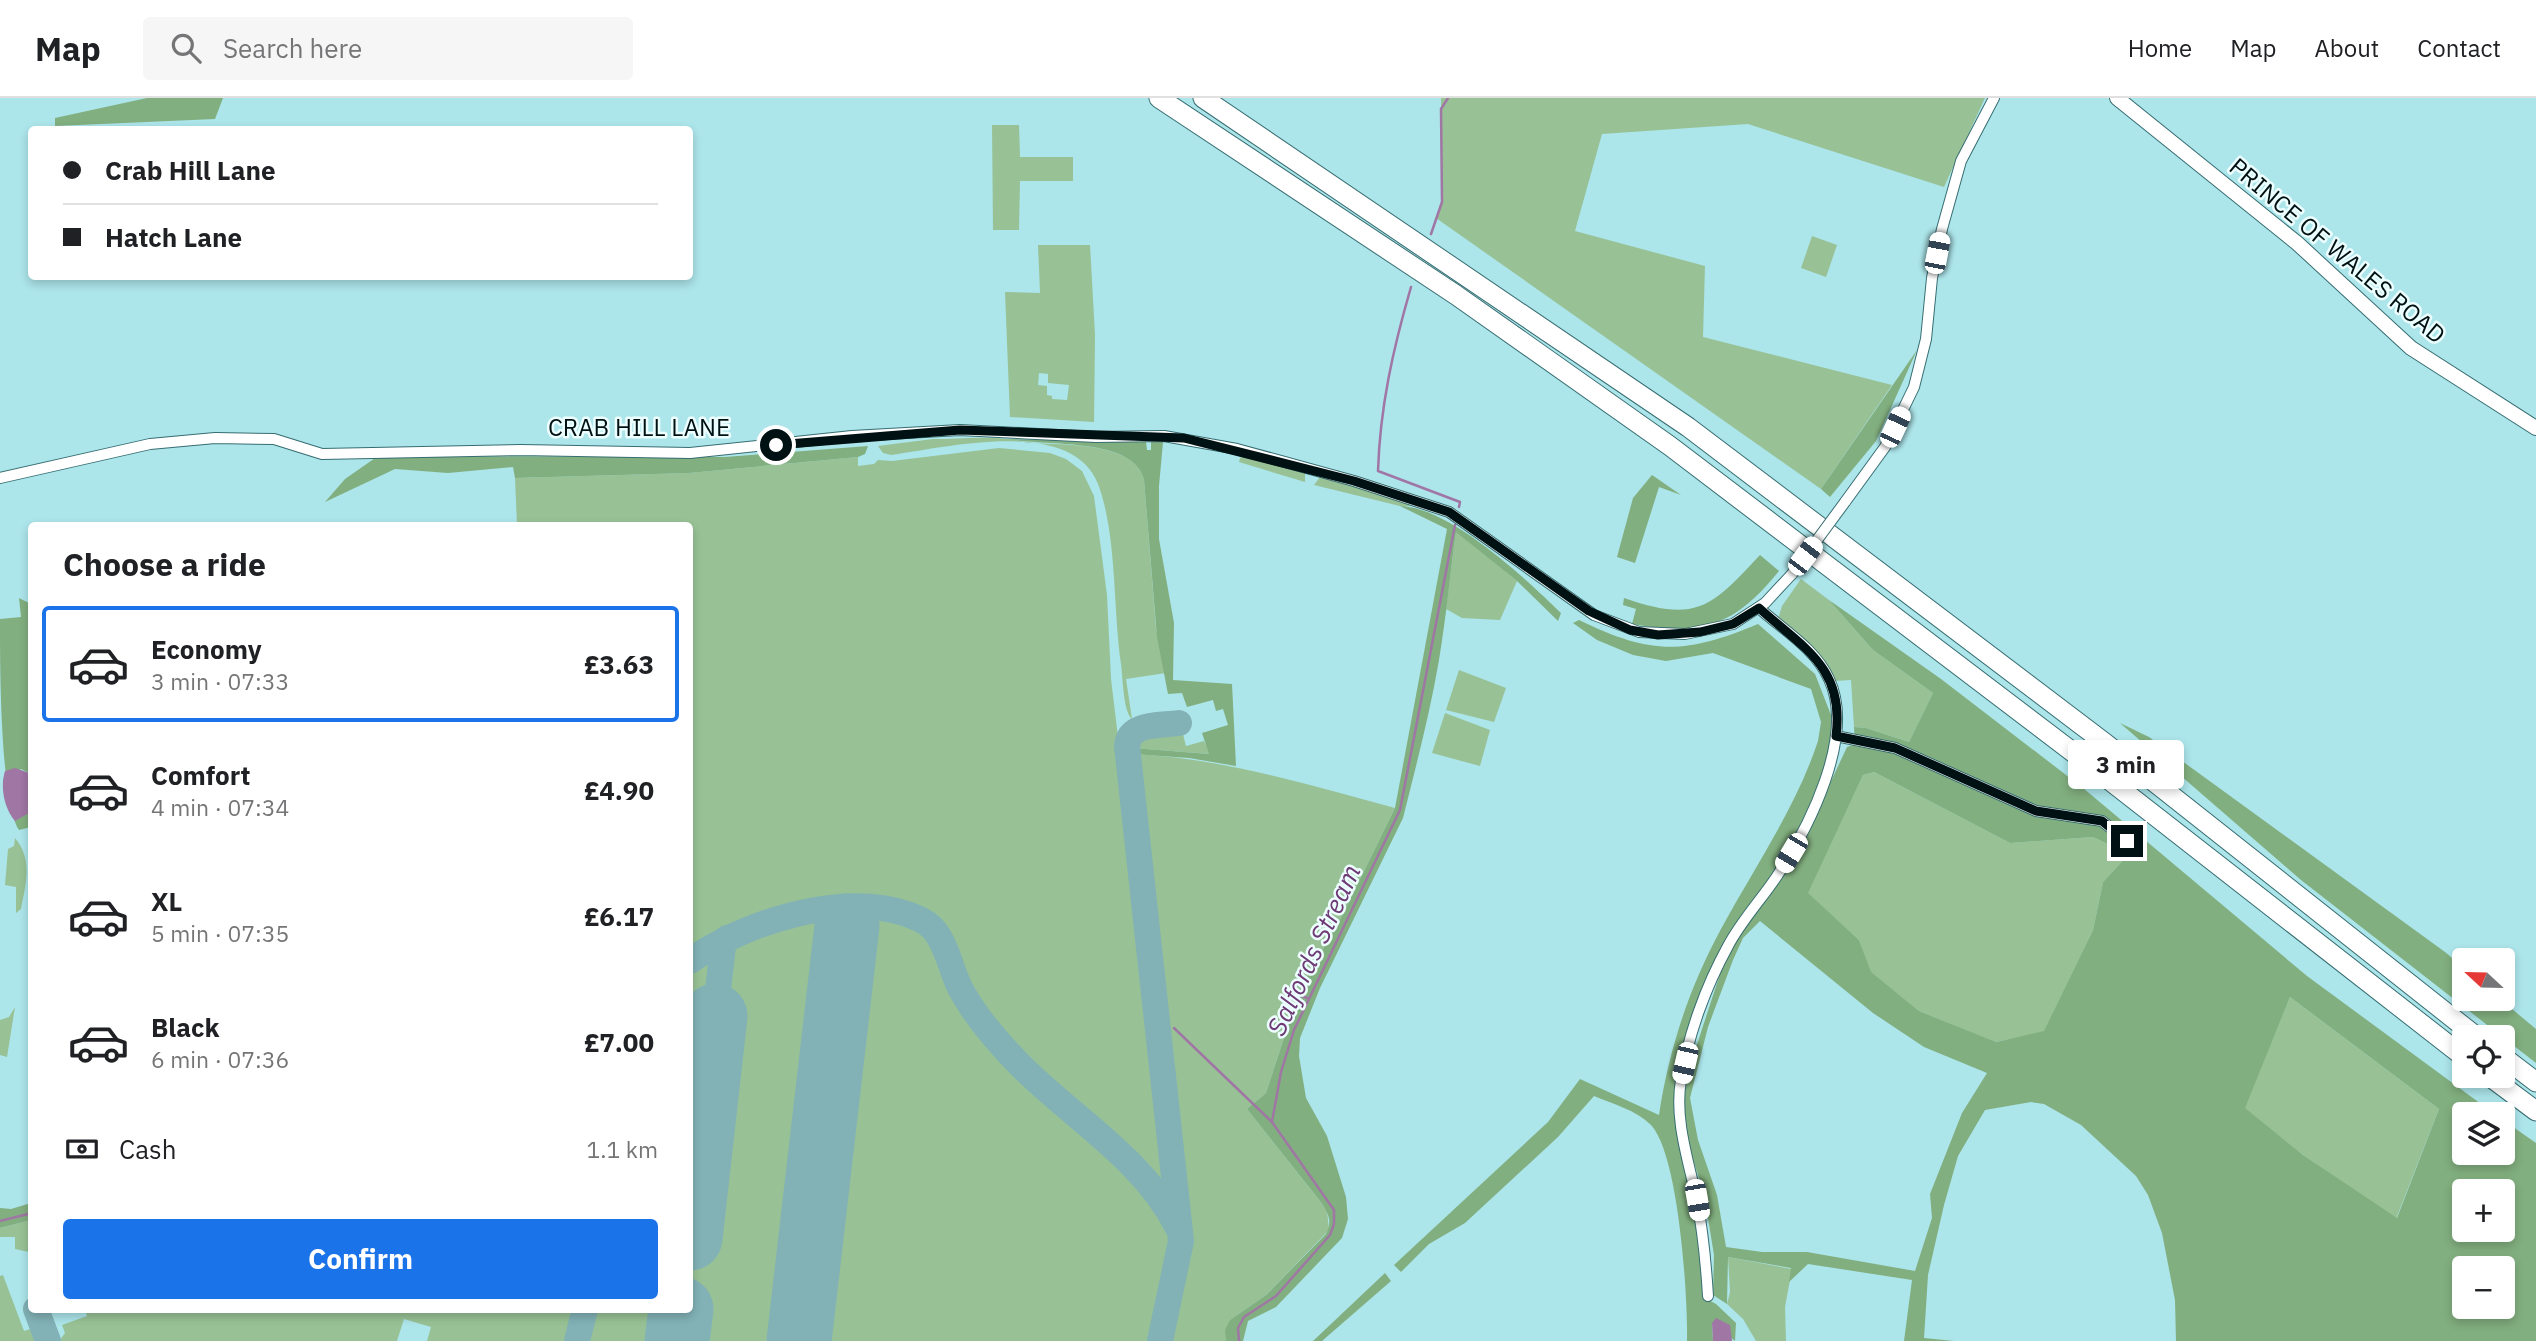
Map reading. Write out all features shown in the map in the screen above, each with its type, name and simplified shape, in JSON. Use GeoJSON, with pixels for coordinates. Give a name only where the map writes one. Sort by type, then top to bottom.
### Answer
{"type":"FeatureCollection","features":[{"type":"Feature","properties":{"kind":"highway"},"geometry":{"type":"LineString","coordinates":[[1160,98],[1456,295],[1670,446],[2084,760],[2452,1048]]}},
{"type":"Feature","properties":{"kind":"highway"},"geometry":{"type":"LineString","coordinates":[[1203,98],[1688,427],[2105,743],[2461,1025]]}},
{"type":"Feature","properties":{"kind":"highway"},"geometry":{"type":"LineString","coordinates":[[2515,1066],[2536,1082]]}},
{"type":"Feature","properties":{"kind":"highway"},"geometry":{"type":"LineString","coordinates":[[2506,1088],[2536,1111]]}},
{"type":"Feature","properties":{"kind":"street","name":"CRAB HILL LANE"},"geometry":{"type":"LineString","coordinates":[[0,478],[150,444],[215,438],[274,439],[322,454],[521,450],[690,453],[852,436],[960,430],[1184,438],[1354,481],[1449,512],[1589,611],[1630,630],[1658,635],[1700,632],[1733,624],[1772,597],[1885,447],[1913,387],[1926,339],[1932,278],[1961,161],[1994,98]]}},
{"type":"Feature","properties":{"kind":"street","name":"PRINCE OF WALES ROAD"},"geometry":{"type":"LineString","coordinates":[[2117,98],[2297,243],[2411,348],[2536,428]]}},
{"type":"Feature","properties":{"kind":"street"},"geometry":{"type":"LineString","coordinates":[[1708,1296],[1703,1235],[1683,1138],[1680,1082],[1689,1044],[1716,971],[1729,943],[1791,853],[1815,804],[1832,758],[1836,736],[1838,708],[1825,669],[1800,642],[1759,608]]}},
{"type":"Feature","properties":{"kind":"street"},"geometry":{"type":"LineString","coordinates":[[1836,736],[1895,748],[2036,811],[2102,821],[2127,841]]}},
{"type":"Feature","properties":{"kind":"green space"},"geometry":{"type":"Polygon","coordinates":[[[147,98],[223,98],[215,119],[55,126],[55,118],[147,98]]]}},
{"type":"Feature","properties":{"kind":"green space"},"geometry":{"type":"Polygon","coordinates":[[[1441,98],[1985,98],[1944,187],[1748,124],[1602,134],[1575,231],[1705,266],[1703,337],[1892,385],[1821,489],[1436,218],[1441,202],[1441,98]]]}},
{"type":"Feature","properties":{"kind":"green space"},"geometry":{"type":"Polygon","coordinates":[[[992,125],[1019,125],[1020,157],[1073,157],[1073,181],[1020,181],[1019,230],[993,230],[992,125]]]}},
{"type":"Feature","properties":{"kind":"green space"},"geometry":{"type":"Polygon","coordinates":[[[1812,236],[1837,245],[1826,277],[1801,268],[1812,236]]]}},
{"type":"Feature","properties":{"kind":"green space"},"geometry":{"type":"Polygon","coordinates":[[[1038,245],[1090,245],[1095,335],[1094,422],[1010,417],[1005,292],[1040,293],[1038,245]],[[1039,373],[1038,385],[1047,386],[1047,395],[1052,396],[1052,399],[1067,400],[1069,385],[1048,383],[1048,374],[1039,373]]]}},
{"type":"Feature","properties":{"kind":"green space"},"geometry":{"type":"Polygon","coordinates":[[[1917,350],[1876,441],[1830,497],[1821,489],[1917,350]]]}},
{"type":"Feature","properties":{"kind":"green space"},"geometry":{"type":"Polygon","coordinates":[[[990,438],[1027,443],[973,443],[891,455],[883,453],[878,446],[933,439],[990,438]]]}},
{"type":"Feature","properties":{"kind":"green space"},"geometry":{"type":"Polygon","coordinates":[[[1009,439],[1146,442],[1147,450],[1151,450],[1151,442],[1163,442],[1159,486],[1159,539],[1174,623],[1173,680],[1232,684],[1236,766],[1189,758],[1133,754],[1133,748],[1209,754],[1202,733],[1228,725],[1223,709],[1216,711],[1213,700],[1187,707],[1182,693],[1168,694],[1157,637],[1144,480],[1137,466],[1123,456],[1106,450],[1009,439]]]}},
{"type":"Feature","properties":{"kind":"green space"},"geometry":{"type":"Polygon","coordinates":[[[1036,443],[1077,445],[1112,452],[1127,458],[1138,467],[1144,480],[1156,628],[1166,673],[1126,679],[1132,719],[1124,694],[1118,643],[1112,548],[1098,484],[1084,463],[1062,450],[1036,443]]]}},
{"type":"Feature","properties":{"kind":"green space"},"geometry":{"type":"Polygon","coordinates":[[[868,446],[865,454],[858,457],[689,473],[515,478],[513,467],[448,473],[395,469],[325,502],[345,479],[378,456],[725,457],[868,446]]]}},
{"type":"Feature","properties":{"kind":"green space"},"geometry":{"type":"Polygon","coordinates":[[[999,448],[1050,453],[1066,459],[1082,471],[1094,496],[1107,595],[1111,679],[1171,1175],[1169,1184],[1165,1187],[1157,1184],[1127,1151],[1028,1064],[998,1033],[968,989],[944,933],[924,913],[875,899],[835,900],[732,929],[693,951],[693,522],[517,522],[515,478],[689,473],[858,457],[858,466],[874,464],[878,460],[892,461],[999,448]]]}},
{"type":"Feature","properties":{"kind":"green space"},"geometry":{"type":"Polygon","coordinates":[[[1245,456],[1305,473],[1305,482],[1239,462],[1240,458],[1245,456]]]}},
{"type":"Feature","properties":{"kind":"green space"},"geometry":{"type":"Polygon","coordinates":[[[1652,475],[1681,495],[1659,487],[1635,563],[1617,557],[1633,498],[1652,475]]]}},
{"type":"Feature","properties":{"kind":"green space"},"geometry":{"type":"Polygon","coordinates":[[[1320,477],[1377,491],[1414,506],[1400,506],[1314,485],[1320,477]]]}},
{"type":"Feature","properties":{"kind":"green space"},"geometry":{"type":"Polygon","coordinates":[[[1400,506],[1420,509],[1464,531],[1508,564],[1561,613],[1558,621],[1517,581],[1456,532],[1435,680],[1403,818],[1320,988],[1300,1038],[1299,1056],[1306,1098],[1327,1136],[1346,1197],[1348,1219],[1342,1238],[1276,1307],[1248,1321],[1243,1341],[1226,1341],[1225,1330],[1230,1320],[1266,1295],[1326,1234],[1329,1225],[1327,1213],[1320,1201],[1247,1109],[1266,1093],[1300,989],[1342,916],[1395,808],[1447,529],[1400,506]]]}},
{"type":"Feature","properties":{"kind":"green space"},"geometry":{"type":"Polygon","coordinates":[[[1456,531],[1517,581],[1500,620],[1462,618],[1446,609],[1456,531]]]}},
{"type":"Feature","properties":{"kind":"green space"},"geometry":{"type":"Polygon","coordinates":[[[1760,555],[1779,571],[1747,605],[1714,623],[1678,629],[1632,624],[1636,609],[1623,605],[1624,598],[1669,609],[1701,606],[1728,588],[1760,555]]]}},
{"type":"Feature","properties":{"kind":"green space"},"geometry":{"type":"Polygon","coordinates":[[[1801,579],[1829,600],[1873,650],[1933,693],[1909,742],[1866,728],[1854,727],[1851,680],[1835,681],[1778,619],[1782,606],[1801,579]]]}},
{"type":"Feature","properties":{"kind":"green space"},"geometry":{"type":"Polygon","coordinates":[[[19,598],[28,602],[28,772],[21,769],[6,777],[2,730],[0,619],[21,617],[19,598]]]}},
{"type":"Feature","properties":{"kind":"green space"},"geometry":{"type":"Polygon","coordinates":[[[1829,600],[1941,679],[2083,788],[2307,976],[2452,1083],[2452,1088],[2459,1088],[2478,1102],[2452,1102],[2452,1165],[2515,1165],[2515,1128],[2536,1143],[2536,1341],[2176,1341],[2175,1300],[2162,1233],[2148,1195],[2136,1176],[2081,1125],[2044,1104],[2031,1102],[1985,1110],[1958,1156],[1928,1275],[1924,1338],[1954,1341],[1904,1341],[1912,1280],[1808,1264],[1789,1282],[1791,1268],[1728,1257],[1727,1304],[1713,1295],[1714,1255],[1704,1194],[1689,1147],[1683,1106],[1687,1075],[1722,968],[1736,939],[1818,809],[1847,747],[1855,744],[1854,727],[1866,728],[1909,742],[1933,693],[1873,650],[1829,600]],[[1874,772],[1863,775],[1808,893],[1859,940],[1871,972],[1919,1011],[1996,1042],[2044,1031],[2093,930],[2103,882],[2129,854],[2093,837],[2010,843],[1874,772]],[[1760,921],[1743,938],[1733,960],[1708,1027],[1690,1098],[1698,1140],[1717,1195],[1726,1247],[1762,1252],[1807,1252],[1915,1271],[1932,1218],[1930,1194],[1962,1113],[1987,1073],[1924,1047],[1873,1013],[1760,921]],[[2290,997],[2245,1108],[2303,1155],[2397,1218],[2439,1109],[2290,997]]]}},
{"type":"Feature","properties":{"kind":"green space"},"geometry":{"type":"Polygon","coordinates":[[[1579,620],[1627,640],[1668,647],[1709,641],[1758,624],[1815,674],[1831,715],[1832,737],[1821,779],[1780,864],[1749,906],[1685,1042],[1675,1081],[1676,1116],[1697,1227],[1703,1297],[1716,1304],[1736,1323],[1735,1341],[1712,1323],[1713,1341],[1687,1341],[1680,1228],[1669,1165],[1661,1141],[1651,1125],[1638,1115],[1594,1096],[1558,1137],[1465,1223],[1429,1244],[1401,1272],[1394,1265],[1548,1122],[1580,1079],[1659,1115],[1668,1066],[1699,974],[1721,929],[1786,814],[1818,741],[1821,722],[1811,689],[1713,653],[1666,661],[1633,655],[1597,640],[1573,623],[1579,620]]]}},
{"type":"Feature","properties":{"kind":"green space"},"geometry":{"type":"Polygon","coordinates":[[[1459,670],[1506,688],[1494,722],[1446,710],[1459,670]]]}},
{"type":"Feature","properties":{"kind":"green space"},"geometry":{"type":"Polygon","coordinates":[[[1445,713],[1490,730],[1480,766],[1432,753],[1445,713]]]}},
{"type":"Feature","properties":{"kind":"green space"},"geometry":{"type":"Polygon","coordinates":[[[2120,723],[2149,737],[2445,952],[2452,958],[2452,998],[2301,880],[2120,723]]]}},
{"type":"Feature","properties":{"kind":"green space"},"geometry":{"type":"Polygon","coordinates":[[[1183,734],[1186,746],[1204,741],[1210,754],[1133,748],[1134,740],[1183,734]]]}},
{"type":"Feature","properties":{"kind":"green space"},"geometry":{"type":"Polygon","coordinates":[[[1133,754],[1233,767],[1395,808],[1342,916],[1300,989],[1266,1093],[1247,1109],[1327,1210],[1329,1230],[1266,1295],[1230,1320],[1226,1341],[1165,1341],[1189,1236],[1133,754]]]}},
{"type":"Feature","properties":{"kind":"green space"},"geometry":{"type":"Polygon","coordinates":[[[1874,772],[2010,843],[2093,837],[2129,854],[2103,882],[2093,930],[2044,1032],[1995,1042],[1919,1011],[1870,972],[1859,940],[1807,893],[1863,775],[1874,772]]]}},
{"type":"Feature","properties":{"kind":"green space"},"geometry":{"type":"Polygon","coordinates":[[[6,777],[15,820],[6,801],[3,779],[6,777]]]}},
{"type":"Feature","properties":{"kind":"green space"},"geometry":{"type":"Polygon","coordinates":[[[28,814],[28,828],[19,830],[15,820],[28,814]]]}},
{"type":"Feature","properties":{"kind":"green space"},"geometry":{"type":"Polygon","coordinates":[[[15,838],[24,854],[27,872],[21,909],[16,913],[16,887],[5,885],[8,849],[14,846],[15,838]]]}},
{"type":"Feature","properties":{"kind":"green space"},"geometry":{"type":"Polygon","coordinates":[[[857,913],[892,918],[926,930],[958,1000],[975,1024],[1009,1060],[1128,1169],[1153,1198],[1170,1225],[1176,1248],[1154,1341],[584,1341],[590,1313],[693,1313],[693,966],[728,946],[769,929],[857,913]]]}},
{"type":"Feature","properties":{"kind":"green space"},"geometry":{"type":"Polygon","coordinates":[[[2290,997],[2439,1109],[2396,1219],[2303,1155],[2244,1108],[2290,997]]]}},
{"type":"Feature","properties":{"kind":"green space"},"geometry":{"type":"Polygon","coordinates":[[[15,1007],[7,1057],[0,1055],[0,1020],[9,1017],[15,1007]]]}},
{"type":"Feature","properties":{"kind":"green space"},"geometry":{"type":"Polygon","coordinates":[[[2471,1012],[2515,1012],[2536,1029],[2536,1063],[2515,1047],[2515,1025],[2487,1025],[2471,1012]]]}},
{"type":"Feature","properties":{"kind":"green space"},"geometry":{"type":"Polygon","coordinates":[[[28,1204],[28,1221],[0,1228],[0,1208],[11,1209],[28,1204]]]}},
{"type":"Feature","properties":{"kind":"green space"},"geometry":{"type":"Polygon","coordinates":[[[28,1221],[28,1252],[15,1249],[15,1237],[0,1237],[0,1228],[28,1221]]]}},
{"type":"Feature","properties":{"kind":"green space"},"geometry":{"type":"Polygon","coordinates":[[[1728,1257],[1792,1269],[1785,1307],[1786,1341],[1756,1341],[1743,1319],[1727,1304],[1730,1292],[1728,1257]]]}},
{"type":"Feature","properties":{"kind":"green space"},"geometry":{"type":"Polygon","coordinates":[[[1385,1273],[1391,1281],[1322,1341],[1313,1341],[1385,1273]]]}},
{"type":"Feature","properties":{"kind":"green space"},"geometry":{"type":"Polygon","coordinates":[[[3,1275],[24,1331],[37,1327],[42,1341],[0,1341],[0,1276],[3,1275]]]}},
{"type":"Feature","properties":{"kind":"green space"},"geometry":{"type":"Polygon","coordinates":[[[86,1313],[578,1313],[571,1341],[427,1341],[431,1327],[404,1319],[397,1341],[59,1341],[65,1333],[62,1325],[87,1316],[86,1313]]]}},
{"type":"Feature","properties":{"kind":"shaded area"},"geometry":{"type":"Polygon","coordinates":[[[15,768],[28,773],[28,814],[15,821],[6,804],[3,790],[5,771],[15,768]]]}},
{"type":"Feature","properties":{"kind":"shaded area"},"geometry":{"type":"Polygon","coordinates":[[[1716,1318],[1730,1325],[1732,1341],[1713,1341],[1712,1323],[1716,1318]]]}},
{"type":"Feature","properties":{"kind":"waterway","name":"Salfords Stream"},"geometry":{"type":"LineString","coordinates":[[1431,234],[1442,202],[1441,109],[1448,98]]}},
{"type":"Feature","properties":{"kind":"waterway","name":"Salfords Stream"},"geometry":{"type":"LineString","coordinates":[[1411,287],[1388,378],[1378,471],[1460,502],[1459,507]]}},
{"type":"Feature","properties":{"kind":"waterway","name":"Salfords Stream"},"geometry":{"type":"LineString","coordinates":[[1272,1122],[1281,1072],[1294,1030],[1400,810],[1455,525]]}},
{"type":"Feature","properties":{"kind":"waterway"},"geometry":{"type":"LineString","coordinates":[[1294,993],[1307,998]]}},
{"type":"Feature","properties":{"kind":"waterway","name":"Salfords Stream"},"geometry":{"type":"LineString","coordinates":[[1174,1028],[1272,1122],[1334,1210],[1334,1224],[1330,1235],[1276,1296],[1244,1317],[1238,1328],[1239,1341]]}},
{"type":"Feature","properties":{"kind":"waterway"},"geometry":{"type":"LineString","coordinates":[[0,1221],[28,1214]]}},
{"type":"Feature","properties":{"kind":"taxiway"},"geometry":{"type":"LineString","coordinates":[[1160,1341],[1181,1241],[1127,746],[1129,738],[1139,729],[1179,723]]}},
{"type":"Feature","properties":{"kind":"taxiway"},"geometry":{"type":"LineString","coordinates":[[693,959],[737,934],[765,923],[824,909],[881,908],[922,920],[938,936],[960,988],[988,1030],[1042,1086],[1127,1160],[1163,1202],[1177,1226]]}},
{"type":"Feature","properties":{"kind":"taxiway"},"geometry":{"type":"LineString","coordinates":[[715,1016],[723,946],[727,938]]}},
{"type":"Feature","properties":{"kind":"taxiway"},"geometry":{"type":"LineString","coordinates":[[38,1313],[48,1341]]}},
{"type":"Feature","properties":{"kind":"taxiway"},"geometry":{"type":"LineString","coordinates":[[577,1341],[584,1313]]}},
{"type":"Feature","properties":{"kind":"runway"},"geometry":{"type":"LineString","coordinates":[[799,1341],[847,926]]}},
{"type":"Feature","properties":{"kind":"runway"},"geometry":{"type":"LineString","coordinates":[[693,1211],[715,1016]]}},
{"type":"Feature","properties":{"kind":"runway"},"geometry":{"type":"LineString","coordinates":[[677,1341],[680,1313]]}},
{"type":"Feature","properties":{"kind":"route"},"geometry":{"type":"LineString","coordinates":[[776,445],[852,436],[960,430],[1011,430],[1096,437],[1164,436],[1237,449],[1354,481],[1454,514],[1545,582],[1608,622],[1630,630],[1658,635],[1700,632],[1733,624],[1759,608],[1800,642],[1825,669],[1834,689],[1838,708],[1836,736],[1895,748],[2036,811],[2102,821],[2127,841]]}}]}
